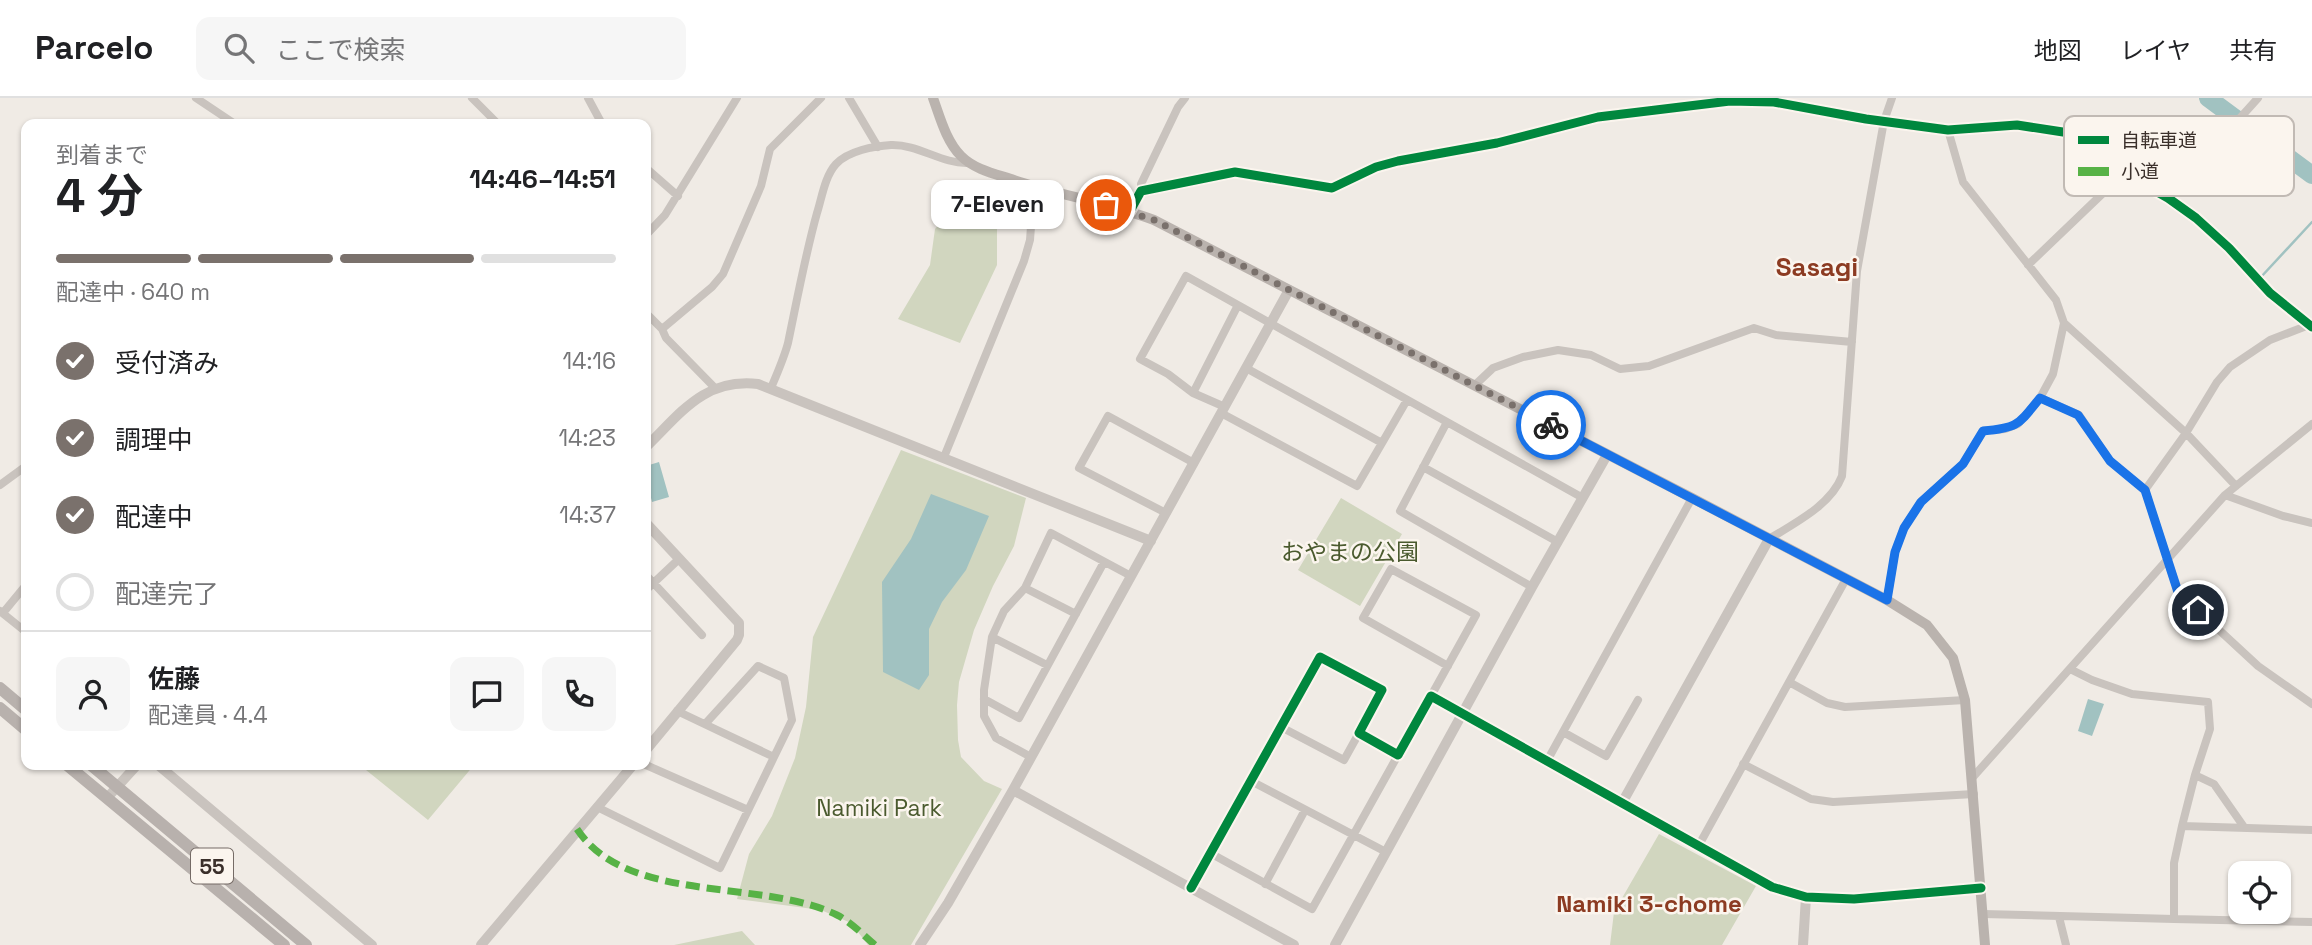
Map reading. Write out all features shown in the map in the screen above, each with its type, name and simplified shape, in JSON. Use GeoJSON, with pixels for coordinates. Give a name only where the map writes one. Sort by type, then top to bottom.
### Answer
{"type":"FeatureCollection","features":[{"type":"Feature","properties":{"kind":"main road"},"geometry":{"type":"LineString","coordinates":[[933,98],[948,138],[968,163],[984,171],[1154,220],[1769,538],[1887,600],[1927,625],[1953,658],[1965,700],[1985,945]]}},
{"type":"Feature","properties":{"kind":"main road"},"geometry":{"type":"LineString","coordinates":[[0,688],[21,706]]}},
{"type":"Feature","properties":{"kind":"main road"},"geometry":{"type":"LineString","coordinates":[[0,708],[21,726]]}},
{"type":"Feature","properties":{"kind":"main road","name":"55"},"geometry":{"type":"LineString","coordinates":[[73,770],[284,945]]}},
{"type":"Feature","properties":{"kind":"main road","name":"55"},"geometry":{"type":"LineString","coordinates":[[97,770],[306,945]]}},
{"type":"Feature","properties":{"kind":"street"},"geometry":{"type":"LineString","coordinates":[[197,98],[228,119]]}},
{"type":"Feature","properties":{"kind":"street"},"geometry":{"type":"LineString","coordinates":[[472,98],[493,119]]}},
{"type":"Feature","properties":{"kind":"street"},"geometry":{"type":"LineString","coordinates":[[588,98],[599,119]]}},
{"type":"Feature","properties":{"kind":"street"},"geometry":{"type":"LineString","coordinates":[[651,230],[678,196],[737,98]]}},
{"type":"Feature","properties":{"kind":"street"},"geometry":{"type":"LineString","coordinates":[[662,329],[712,287],[723,274],[761,186],[770,149],[821,98]]}},
{"type":"Feature","properties":{"kind":"street"},"geometry":{"type":"LineString","coordinates":[[849,98],[878,147]]}},
{"type":"Feature","properties":{"kind":"street"},"geometry":{"type":"LineString","coordinates":[[1130,211],[1178,107],[1185,98]]}},
{"type":"Feature","properties":{"kind":"street"},"geometry":{"type":"LineString","coordinates":[[1622,803],[1769,538],[1825,501],[1839,483],[1844,462],[1857,271],[1884,121],[1892,98]]}},
{"type":"Feature","properties":{"kind":"street"},"geometry":{"type":"LineString","coordinates":[[2242,116],[2258,98]]}},
{"type":"Feature","properties":{"kind":"street"},"geometry":{"type":"LineString","coordinates":[[1141,191],[1235,172],[1332,188],[1376,167],[1398,161],[1497,143],[1598,117],[1730,101],[1774,102],[1948,130],[2017,125],[2064,132]]}},
{"type":"Feature","properties":{"kind":"street"},"geometry":{"type":"LineString","coordinates":[[1948,130],[1963,183],[2056,300],[2064,323],[2186,433],[2235,486]]}},
{"type":"Feature","properties":{"kind":"street"},"geometry":{"type":"LineString","coordinates":[[771,388],[787,346],[804,262],[829,175],[841,159],[878,147],[894,145],[959,163],[968,163]]}},
{"type":"Feature","properties":{"kind":"street"},"geometry":{"type":"LineString","coordinates":[[651,172],[678,196]]}},
{"type":"Feature","properties":{"kind":"street"},"geometry":{"type":"LineString","coordinates":[[944,457],[1024,261],[1030,240],[1034,186]]}},
{"type":"Feature","properties":{"kind":"street"},"geometry":{"type":"LineString","coordinates":[[2028,265],[2099,196]]}},
{"type":"Feature","properties":{"kind":"street"},"geometry":{"type":"LineString","coordinates":[[2164,196],[2205,226],[2270,293],[2310,326]]}},
{"type":"Feature","properties":{"kind":"street"},"geometry":{"type":"LineString","coordinates":[[1407,400],[1357,486],[1140,359],[1186,276],[1583,498]]}},
{"type":"Feature","properties":{"kind":"street"},"geometry":{"type":"LineString","coordinates":[[920,945],[948,904],[1013,790],[1289,290]]}},
{"type":"Feature","properties":{"kind":"street"},"geometry":{"type":"LineString","coordinates":[[1194,393],[1238,304]]}},
{"type":"Feature","properties":{"kind":"street"},"geometry":{"type":"LineString","coordinates":[[651,318],[662,329],[666,338],[715,388]]}},
{"type":"Feature","properties":{"kind":"street"},"geometry":{"type":"LineString","coordinates":[[1887,600],[1895,552],[1904,528],[1921,502],[1963,464],[1983,431],[2005,429],[2018,424],[2040,398],[2053,374],[2064,323]]}},
{"type":"Feature","properties":{"kind":"street"},"geometry":{"type":"LineString","coordinates":[[2145,490],[2186,433],[2217,382],[2230,367],[2270,340],[2310,326]]}},
{"type":"Feature","properties":{"kind":"street"},"geometry":{"type":"LineString","coordinates":[[1475,385],[1493,368],[1523,357],[1558,349],[1591,355],[1620,369],[1649,366],[1754,328],[1776,335],[1852,342]]}},
{"type":"Feature","properties":{"kind":"street"},"geometry":{"type":"LineString","coordinates":[[1246,368],[1382,443]]}},
{"type":"Feature","properties":{"kind":"street"},"geometry":{"type":"LineString","coordinates":[[651,442],[691,402],[715,388],[743,383],[771,388],[1151,541]]}},
{"type":"Feature","properties":{"kind":"street"},"geometry":{"type":"LineString","coordinates":[[2040,398],[2078,415],[2110,461],[2145,490],[2178,592],[2258,666],[2312,704]]}},
{"type":"Feature","properties":{"kind":"street"},"geometry":{"type":"LineString","coordinates":[[1166,513],[1079,468],[1108,416],[1194,463]]}},
{"type":"Feature","properties":{"kind":"street"},"geometry":{"type":"LineString","coordinates":[[1447,422],[1399,511],[1532,587]]}},
{"type":"Feature","properties":{"kind":"street"},"geometry":{"type":"LineString","coordinates":[[1973,777],[2225,495],[2312,425]]}},
{"type":"Feature","properties":{"kind":"street"},"geometry":{"type":"LineString","coordinates":[[1335,945],[1607,455]]}},
{"type":"Feature","properties":{"kind":"street"},"geometry":{"type":"LineString","coordinates":[[1423,467],[1558,542]]}},
{"type":"Feature","properties":{"kind":"street"},"geometry":{"type":"LineString","coordinates":[[0,485],[21,470]]}},
{"type":"Feature","properties":{"kind":"street"},"geometry":{"type":"LineString","coordinates":[[2225,495],[2283,516],[2312,523]]}},
{"type":"Feature","properties":{"kind":"street"},"geometry":{"type":"LineString","coordinates":[[1546,761],[1692,498]]}},
{"type":"Feature","properties":{"kind":"street"},"geometry":{"type":"LineString","coordinates":[[651,528],[738,623],[740,629],[737,640],[651,744]]}},
{"type":"Feature","properties":{"kind":"street"},"geometry":{"type":"LineString","coordinates":[[1031,757],[996,738],[984,716],[992,637],[1004,611],[1025,588],[1051,533],[1131,576]]}},
{"type":"Feature","properties":{"kind":"street"},"geometry":{"type":"LineString","coordinates":[[653,583],[679,559]]}},
{"type":"Feature","properties":{"kind":"street"},"geometry":{"type":"LineString","coordinates":[[984,699],[1019,718],[1104,562]]}},
{"type":"Feature","properties":{"kind":"street"},"geometry":{"type":"LineString","coordinates":[[1210,853],[1312,909],[1448,666],[1476,615],[1391,569],[1363,618],[1448,666]]}},
{"type":"Feature","properties":{"kind":"street"},"geometry":{"type":"LineString","coordinates":[[1699,845],[1846,579]]}},
{"type":"Feature","properties":{"kind":"street"},"geometry":{"type":"LineString","coordinates":[[651,581],[702,635]]}},
{"type":"Feature","properties":{"kind":"street"},"geometry":{"type":"LineString","coordinates":[[1025,588],[1076,614]]}},
{"type":"Feature","properties":{"kind":"street"},"geometry":{"type":"LineString","coordinates":[[21,591],[2,612],[21,628]]}},
{"type":"Feature","properties":{"kind":"street"},"geometry":{"type":"LineString","coordinates":[[992,637],[1047,666]]}},
{"type":"Feature","properties":{"kind":"street"},"geometry":{"type":"LineString","coordinates":[[1191,888],[1320,657],[1382,690],[1344,760],[1281,727]]}},
{"type":"Feature","properties":{"kind":"street"},"geometry":{"type":"LineString","coordinates":[[597,807],[720,868],[792,720],[783,678],[758,666],[706,723]]}},
{"type":"Feature","properties":{"kind":"street"},"geometry":{"type":"LineString","coordinates":[[2070,669],[2132,694],[2208,702],[2210,729],[2195,775],[2174,863],[2174,919]]}},
{"type":"Feature","properties":{"kind":"street"},"geometry":{"type":"LineString","coordinates":[[1789,682],[1828,702],[1845,707],[1965,700]]}},
{"type":"Feature","properties":{"kind":"street"},"geometry":{"type":"LineString","coordinates":[[1431,696],[1772,887],[1805,897],[1854,899],[1981,888]]}},
{"type":"Feature","properties":{"kind":"street"},"geometry":{"type":"LineString","coordinates":[[1563,732],[1606,756],[1638,700]]}},
{"type":"Feature","properties":{"kind":"street"},"geometry":{"type":"LineString","coordinates":[[677,711],[774,757]]}},
{"type":"Feature","properties":{"kind":"street"},"geometry":{"type":"LineString","coordinates":[[1359,733],[1398,755]]}},
{"type":"Feature","properties":{"kind":"street"},"geometry":{"type":"LineString","coordinates":[[1744,764],[1811,799],[1833,802],[1974,793]]}},
{"type":"Feature","properties":{"kind":"street"},"geometry":{"type":"LineString","coordinates":[[651,767],[748,810]]}},
{"type":"Feature","properties":{"kind":"street"},"geometry":{"type":"LineString","coordinates":[[107,798],[132,770]]}},
{"type":"Feature","properties":{"kind":"street"},"geometry":{"type":"LineString","coordinates":[[164,770],[372,945]]}},
{"type":"Feature","properties":{"kind":"street"},"geometry":{"type":"LineString","coordinates":[[481,945],[629,770]]}},
{"type":"Feature","properties":{"kind":"street"},"geometry":{"type":"LineString","coordinates":[[2195,775],[2214,784],[2244,827]]}},
{"type":"Feature","properties":{"kind":"street"},"geometry":{"type":"LineString","coordinates":[[1251,781],[1386,852]]}},
{"type":"Feature","properties":{"kind":"street"},"geometry":{"type":"LineString","coordinates":[[1013,790],[1294,945]]}},
{"type":"Feature","properties":{"kind":"street"},"geometry":{"type":"LineString","coordinates":[[1265,884],[1305,810]]}},
{"type":"Feature","properties":{"kind":"street"},"geometry":{"type":"LineString","coordinates":[[2182,826],[2312,830]]}},
{"type":"Feature","properties":{"kind":"street"},"geometry":{"type":"LineString","coordinates":[[1803,945],[1805,897]]}},
{"type":"Feature","properties":{"kind":"street"},"geometry":{"type":"LineString","coordinates":[[1983,914],[2312,922]]}},
{"type":"Feature","properties":{"kind":"street"},"geometry":{"type":"LineString","coordinates":[[2059,917],[2066,945]]}},
{"type":"Feature","properties":{"kind":"green space"},"geometry":{"type":"Polygon","coordinates":[[[952,210],[997,226],[997,265],[960,343],[898,319],[930,265],[935,229],[952,210]]]}},
{"type":"Feature","properties":{"kind":"green space","name":"Namiki Park"},"geometry":{"type":"Polygon","coordinates":[[[901,450],[1026,498],[1014,546],[974,630],[959,682],[957,705],[961,757],[984,781],[1002,789],[911,945],[868,945],[851,923],[821,910],[737,899],[749,854],[772,816],[795,758],[806,707],[813,637],[901,450]]]}},
{"type":"Feature","properties":{"kind":"green space","name":"おやまの公園"},"geometry":{"type":"Polygon","coordinates":[[[1341,498],[1402,534],[1360,606],[1298,570],[1341,498]]]}},
{"type":"Feature","properties":{"kind":"green space"},"geometry":{"type":"Polygon","coordinates":[[[366,770],[470,770],[428,820],[366,770]]]}},
{"type":"Feature","properties":{"kind":"green space"},"geometry":{"type":"Polygon","coordinates":[[[1659,834],[1756,886],[1722,945],[1610,945],[1614,912],[1659,834]]]}},
{"type":"Feature","properties":{"kind":"green space"},"geometry":{"type":"Polygon","coordinates":[[[742,931],[755,945],[674,945],[742,931]]]}},
{"type":"Feature","properties":{"kind":"water"},"geometry":{"type":"Polygon","coordinates":[[[659,462],[669,497],[652,502],[651,498],[651,464],[659,462]]]}},
{"type":"Feature","properties":{"kind":"water"},"geometry":{"type":"Polygon","coordinates":[[[931,494],[989,516],[966,570],[942,602],[929,629],[929,675],[919,690],[883,672],[882,582],[911,539],[931,494]]]}},
{"type":"Feature","properties":{"kind":"water"},"geometry":{"type":"Polygon","coordinates":[[[2088,699],[2104,704],[2092,736],[2078,731],[2088,699]]]}},
{"type":"Feature","properties":{"kind":"waterway"},"geometry":{"type":"LineString","coordinates":[[2208,98],[2232,116]]}},
{"type":"Feature","properties":{"kind":"waterway"},"geometry":{"type":"LineString","coordinates":[[2294,162],[2312,175]]}},
{"type":"Feature","properties":{"kind":"waterway"},"geometry":{"type":"LineString","coordinates":[[2261,277],[2312,222]]}},
{"type":"Feature","properties":{"kind":"marked path"},"geometry":{"type":"LineString","coordinates":[[577,829],[599,853],[628,869],[661,880],[806,904],[837,915],[875,945]]}},
{"type":"Feature","properties":{"kind":"cycle path"},"geometry":{"type":"LineString","coordinates":[[1130,211],[1141,191],[1235,172],[1332,188],[1376,167],[1398,161],[1497,143],[1598,117],[1730,101],[1774,102],[1866,119],[1948,130],[2017,125],[2064,132]]}},
{"type":"Feature","properties":{"kind":"cycle path"},"geometry":{"type":"LineString","coordinates":[[2164,196],[2196,218],[2229,248],[2270,293],[2312,327]]}},
{"type":"Feature","properties":{"kind":"cycle path"},"geometry":{"type":"LineString","coordinates":[[1191,888],[1320,657],[1382,690],[1359,733],[1398,755],[1431,696],[1772,887],[1806,897],[1854,899],[1981,888]]}},
{"type":"Feature","properties":{"kind":"way so far"},"geometry":{"type":"LineString","coordinates":[[1106,205],[1154,220],[1551,425]]}},
{"type":"Feature","properties":{"kind":"place","name":"7-Eleven"},"geometry":{"type":"Point","coordinates":[1106,205]}},
{"type":"Feature","properties":{"kind":"district","name":"Sasagi"},"geometry":{"type":"Point","coordinates":[1817,267]}},
{"type":"Feature","properties":{"kind":"district","name":"Namiki 3-chome"},"geometry":{"type":"Point","coordinates":[1649,903]}},
{"type":"Feature","properties":{"kind":"route"},"geometry":{"type":"LineString","coordinates":[[1551,425],[1887,600],[1895,552],[1904,528],[1921,502],[1963,464],[1983,431],[2005,429],[2018,424],[2040,398],[2078,415],[2110,461],[2145,490],[2178,592],[2198,610]]}}]}
